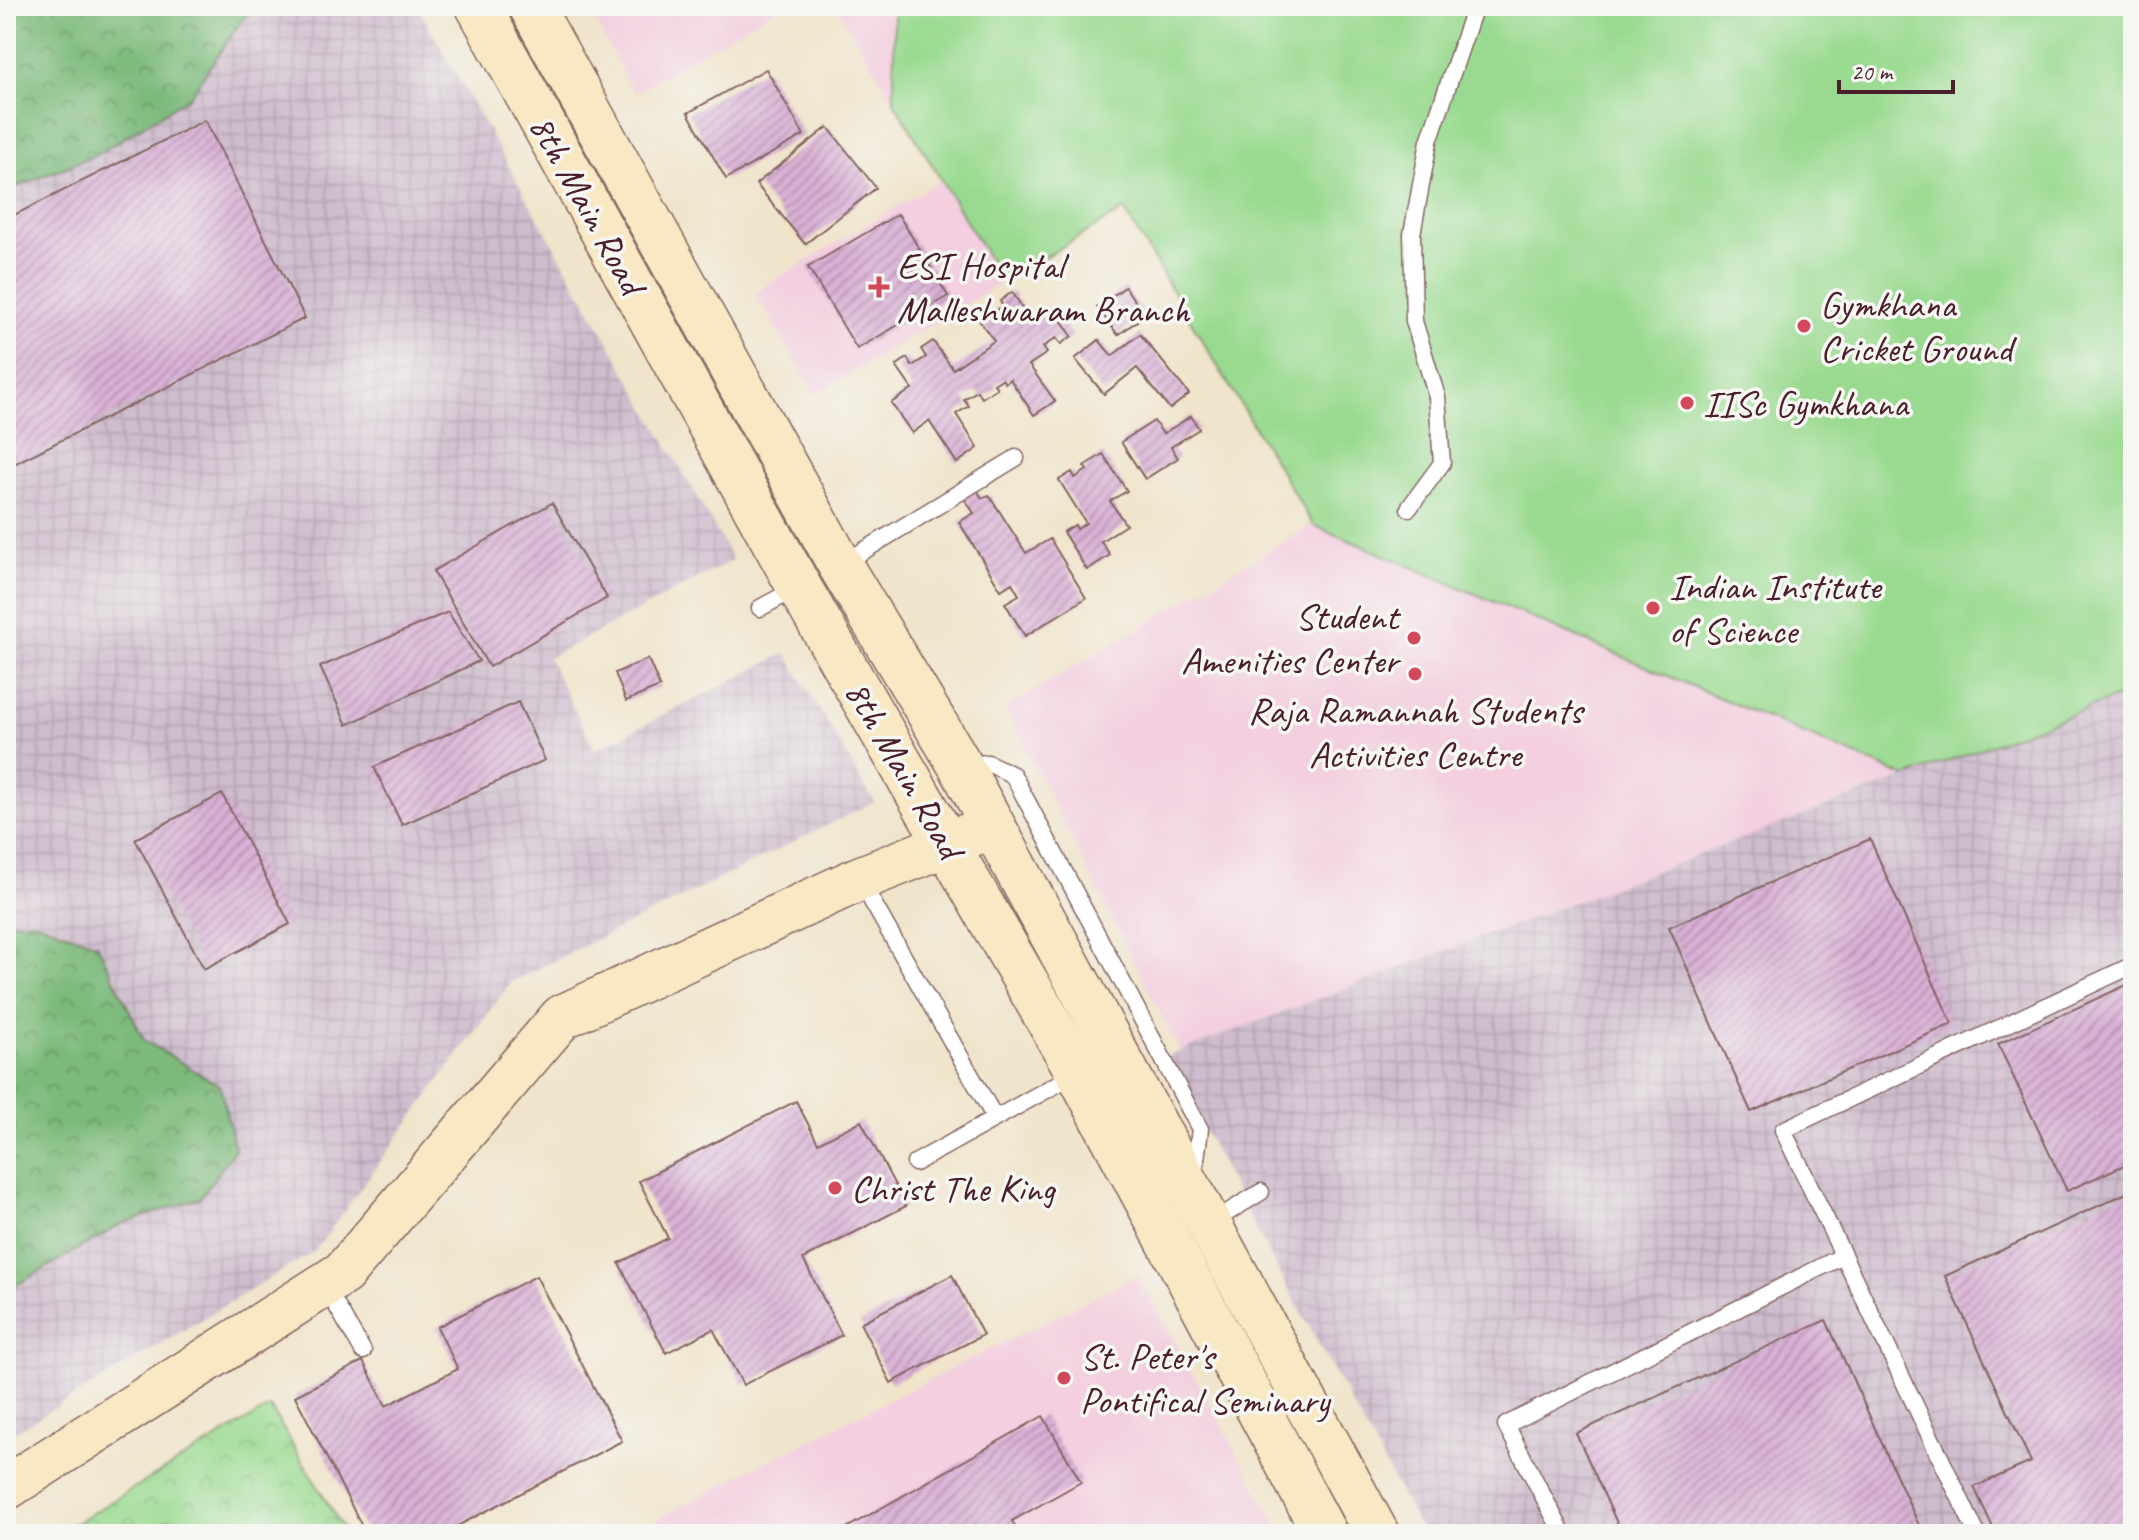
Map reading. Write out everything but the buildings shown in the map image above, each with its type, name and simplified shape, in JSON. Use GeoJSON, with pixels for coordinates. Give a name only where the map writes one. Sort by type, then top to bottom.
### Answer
{"type":"FeatureCollection","features":[{"type":"Feature","properties":{"kind":"main road","name":"8th Main Road"},"geometry":{"type":"LineString","coordinates":[[478,6],[799,587],[1078,1072],[1325,1534]]}},
{"type":"Feature","properties":{"kind":"main road","name":"8th Main Road"},"geometry":{"type":"LineString","coordinates":[[531,6],[840,565],[960,765],[1377,1534]]}},
{"type":"Feature","properties":{"kind":"main road"},"geometry":{"type":"LineString","coordinates":[[799,587],[840,565]]}},
{"type":"Feature","properties":{"kind":"main road"},"geometry":{"type":"LineString","coordinates":[[6,1488],[343,1273],[562,1017],[859,879],[992,825]]}},
{"type":"Feature","properties":{"kind":"lane"},"geometry":{"type":"LineString","coordinates":[[1409,508],[1442,463],[1437,397],[1414,321],[1412,234],[1429,141],[1475,6]]}},
{"type":"Feature","properties":{"kind":"lane"},"geometry":{"type":"LineString","coordinates":[[840,565],[1016,458]]}},
{"type":"Feature","properties":{"kind":"lane"},"geometry":{"type":"LineString","coordinates":[[760,608],[799,587]]}},
{"type":"Feature","properties":{"kind":"lane"},"geometry":{"type":"LineString","coordinates":[[960,765],[988,763],[1013,775],[1200,1129],[1202,1208],[1261,1192]]}},
{"type":"Feature","properties":{"kind":"lane"},"geometry":{"type":"LineString","coordinates":[[859,879],[874,900],[995,1118]]}},
{"type":"Feature","properties":{"kind":"lane"},"geometry":{"type":"LineString","coordinates":[[1977,1534],[1783,1130],[2133,965]]}},
{"type":"Feature","properties":{"kind":"lane"},"geometry":{"type":"LineString","coordinates":[[915,1163],[1078,1072]]}},
{"type":"Feature","properties":{"kind":"lane"},"geometry":{"type":"LineString","coordinates":[[1563,1534],[1506,1425],[1843,1256]]}},
{"type":"Feature","properties":{"kind":"lane"},"geometry":{"type":"LineString","coordinates":[[325,1284],[363,1351]]}},
{"type":"Feature","properties":{"kind":"shaded area"},"geometry":{"type":"Polygon","coordinates":[[[6,6],[417,6],[733,560],[548,658],[595,750],[786,653],[874,802],[511,982],[315,1251],[6,1437],[6,6]]]}},
{"type":"Feature","properties":{"kind":"shaded area"},"geometry":{"type":"Polygon","coordinates":[[[587,6],[780,6],[634,93],[587,6]]]}},
{"type":"Feature","properties":{"kind":"shaded area","name":"IISc Gymkhana"},"geometry":{"type":"Polygon","coordinates":[[[836,6],[2133,6],[2133,691],[1180,1052],[1005,708],[1313,524],[1124,210],[815,394],[755,292],[941,180],[836,6]]]}},
{"type":"Feature","properties":{"kind":"shaded area"},"geometry":{"type":"Polygon","coordinates":[[[2133,691],[2133,1534],[1423,1534],[1242,1204],[1167,1056],[2133,691]]]}},
{"type":"Feature","properties":{"kind":"shaded area","name":"St. Peter's Pontifical Seminary"},"geometry":{"type":"Polygon","coordinates":[[[1138,1275],[1282,1534],[631,1534],[728,1481],[1138,1275]]]}},
{"type":"Feature","properties":{"kind":"green space"},"geometry":{"type":"Polygon","coordinates":[[[6,6],[252,6],[189,97],[98,154],[6,191],[6,6]]]}},
{"type":"Feature","properties":{"kind":"green space","name":"IISc Gymkhana"},"geometry":{"type":"Polygon","coordinates":[[[894,6],[2133,6],[2133,691],[1906,777],[1313,525],[1124,210],[1003,282],[894,102],[894,6]]]}},
{"type":"Feature","properties":{"kind":"green space"},"geometry":{"type":"Polygon","coordinates":[[[6,922],[36,922],[97,944],[144,1040],[220,1086],[235,1149],[200,1198],[122,1224],[6,1291],[6,922]]]}},
{"type":"Feature","properties":{"kind":"green space"},"geometry":{"type":"Polygon","coordinates":[[[270,1407],[346,1534],[57,1534],[270,1407]]]}},
{"type":"Feature","properties":{"kind":"place","name":"ESI Hospital Malleshwaram Branch"},"geometry":{"type":"Point","coordinates":[879,287]}},
{"type":"Feature","properties":{"kind":"place","name":"Gymkhana Cricket Ground"},"geometry":{"type":"Point","coordinates":[1804,326]}},
{"type":"Feature","properties":{"kind":"place","name":"IISc Gymkhana"},"geometry":{"type":"Point","coordinates":[1687,403]}},
{"type":"Feature","properties":{"kind":"place","name":"Indian Institute of Science"},"geometry":{"type":"Point","coordinates":[1653,608]}},
{"type":"Feature","properties":{"kind":"place","name":"Student Amenities Center"},"geometry":{"type":"Point","coordinates":[1414,638]}},
{"type":"Feature","properties":{"kind":"place","name":"Raja Ramannah Students Activities Centre"},"geometry":{"type":"Point","coordinates":[1415,674]}},
{"type":"Feature","properties":{"kind":"place","name":"Christ The King"},"geometry":{"type":"Point","coordinates":[835,1188]}},
{"type":"Feature","properties":{"kind":"place","name":"St. Peter's Pontifical Seminary"},"geometry":{"type":"Point","coordinates":[1064,1378]}}]}
